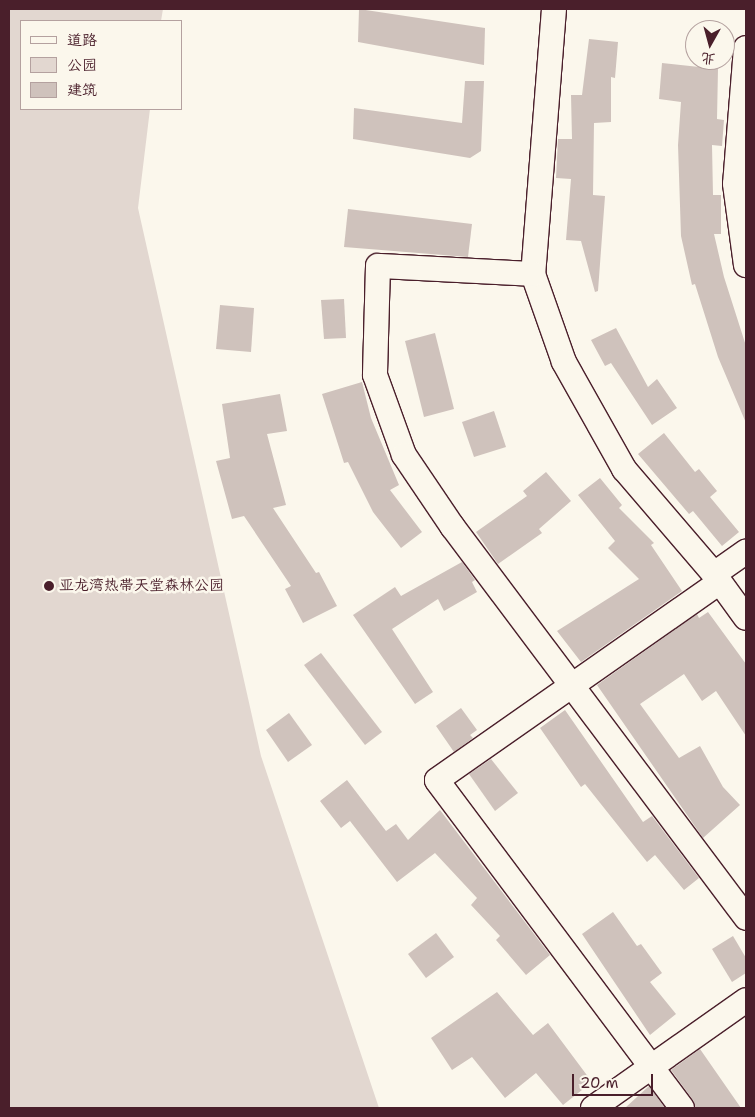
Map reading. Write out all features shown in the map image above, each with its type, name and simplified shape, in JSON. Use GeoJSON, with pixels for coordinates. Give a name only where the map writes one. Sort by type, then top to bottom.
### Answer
{"type":"FeatureCollection","features":[{"type":"Feature","properties":{"kind":"street"},"geometry":{"type":"LineString","coordinates":[[554,9],[533,274],[564,362],[624,469],[716,578],[746,618]]}},
{"type":"Feature","properties":{"kind":"street"},"geometry":{"type":"LineString","coordinates":[[746,48],[735,184],[746,265]]}},
{"type":"Feature","properties":{"kind":"street"},"geometry":{"type":"LineString","coordinates":[[533,274],[378,266],[375,375],[404,456],[572,686],[746,918]]}},
{"type":"Feature","properties":{"kind":"street"},"geometry":{"type":"LineString","coordinates":[[682,1108],[437,780],[572,686],[716,578],[746,552]]}},
{"type":"Feature","properties":{"kind":"street"},"geometry":{"type":"LineString","coordinates":[[593,1108],[746,1000]]}},
{"type":"Feature","properties":{"kind":"green space"},"geometry":{"type":"Polygon","coordinates":[[[9,9],[163,9],[161,20],[20,20],[20,110],[150,110],[138,208],[261,756],[379,1108],[9,1108],[9,9]]]}},
{"type":"Feature","properties":{"kind":"building"},"geometry":{"type":"Polygon","coordinates":[[[359,9],[485,28],[484,65],[358,42],[359,9]]]}},
{"type":"Feature","properties":{"kind":"building"},"geometry":{"type":"Polygon","coordinates":[[[589,39],[618,42],[615,78],[611,77],[611,122],[594,123],[593,195],[605,196],[598,291],[595,292],[581,241],[566,240],[571,179],[556,178],[558,139],[572,139],[571,95],[582,95],[589,39]]]}},
{"type":"Feature","properties":{"kind":"building"},"geometry":{"type":"Polygon","coordinates":[[[662,63],[685,65],[685,70],[718,70],[717,119],[724,120],[722,146],[712,145],[713,195],[721,195],[721,234],[714,234],[724,277],[746,346],[746,423],[718,357],[695,284],[692,285],[681,236],[678,145],[681,102],[659,99],[662,63]]]}},
{"type":"Feature","properties":{"kind":"building"},"geometry":{"type":"Polygon","coordinates":[[[465,81],[484,81],[481,151],[470,158],[353,139],[354,108],[462,123],[465,81]]]}},
{"type":"Feature","properties":{"kind":"building"},"geometry":{"type":"Polygon","coordinates":[[[348,209],[472,224],[468,257],[344,247],[348,209]]]}},
{"type":"Feature","properties":{"kind":"building"},"geometry":{"type":"Polygon","coordinates":[[[344,299],[346,338],[324,339],[321,300],[344,299]]]}},
{"type":"Feature","properties":{"kind":"building"},"geometry":{"type":"Polygon","coordinates":[[[220,305],[254,308],[251,352],[216,349],[220,305]]]}},
{"type":"Feature","properties":{"kind":"building"},"geometry":{"type":"Polygon","coordinates":[[[616,328],[648,387],[657,379],[677,408],[652,425],[611,363],[605,366],[591,340],[616,328]]]}},
{"type":"Feature","properties":{"kind":"building"},"geometry":{"type":"Polygon","coordinates":[[[435,333],[454,409],[424,417],[405,341],[435,333]]]}},
{"type":"Feature","properties":{"kind":"building"},"geometry":{"type":"Polygon","coordinates":[[[362,382],[371,418],[399,485],[390,490],[422,532],[401,548],[373,512],[348,462],[344,463],[322,394],[362,382]]]}},
{"type":"Feature","properties":{"kind":"building"},"geometry":{"type":"Polygon","coordinates":[[[280,394],[287,431],[267,434],[286,505],[273,508],[316,573],[319,572],[337,606],[303,623],[285,589],[291,586],[244,516],[232,519],[216,461],[230,458],[222,404],[280,394]]]}},
{"type":"Feature","properties":{"kind":"building"},"geometry":{"type":"Polygon","coordinates":[[[494,411],[506,447],[474,457],[462,422],[494,411]]]}},
{"type":"Feature","properties":{"kind":"building"},"geometry":{"type":"Polygon","coordinates":[[[664,433],[695,472],[699,469],[717,491],[710,497],[739,532],[722,546],[693,511],[689,514],[638,454],[664,433]]]}},
{"type":"Feature","properties":{"kind":"building"},"geometry":{"type":"Polygon","coordinates":[[[546,472],[571,501],[539,529],[542,533],[498,564],[476,532],[527,496],[523,491],[546,472]]]}},
{"type":"Feature","properties":{"kind":"building"},"geometry":{"type":"Polygon","coordinates":[[[600,478],[622,505],[619,508],[654,543],[651,545],[682,591],[581,662],[557,631],[639,579],[608,548],[615,541],[578,495],[600,478]]]}},
{"type":"Feature","properties":{"kind":"building"},"geometry":{"type":"Polygon","coordinates":[[[462,562],[475,580],[472,582],[477,592],[444,611],[438,599],[392,629],[433,692],[415,704],[353,615],[395,587],[401,596],[462,562]]]}},
{"type":"Feature","properties":{"kind":"building"},"geometry":{"type":"Polygon","coordinates":[[[708,612],[746,664],[746,736],[716,691],[702,701],[684,674],[640,704],[679,758],[700,746],[723,787],[740,805],[703,838],[597,685],[697,614],[699,618],[708,612]]]}},
{"type":"Feature","properties":{"kind":"building"},"geometry":{"type":"Polygon","coordinates":[[[321,653],[382,732],[365,745],[304,665],[321,653]]]}},
{"type":"Feature","properties":{"kind":"building"},"geometry":{"type":"Polygon","coordinates":[[[461,708],[477,730],[470,735],[473,738],[454,752],[436,726],[461,708]]]}},
{"type":"Feature","properties":{"kind":"building"},"geometry":{"type":"Polygon","coordinates":[[[565,710],[643,822],[652,816],[699,878],[684,890],[655,855],[647,862],[585,784],[581,787],[540,728],[565,710]]]}},
{"type":"Feature","properties":{"kind":"building"},"geometry":{"type":"Polygon","coordinates":[[[289,713],[312,745],[288,762],[266,730],[289,713]]]}},
{"type":"Feature","properties":{"kind":"building"},"geometry":{"type":"Polygon","coordinates":[[[491,759],[518,793],[495,811],[469,774],[491,759]]]}},
{"type":"Feature","properties":{"kind":"building"},"geometry":{"type":"Polygon","coordinates":[[[347,780],[386,831],[396,824],[408,840],[440,810],[550,955],[526,975],[496,940],[500,936],[471,905],[477,898],[435,853],[397,882],[350,821],[341,828],[320,801],[347,780]]]}},
{"type":"Feature","properties":{"kind":"building"},"geometry":{"type":"Polygon","coordinates":[[[613,912],[637,946],[641,944],[662,973],[650,982],[676,1014],[650,1035],[582,934],[613,912]]]}},
{"type":"Feature","properties":{"kind":"building"},"geometry":{"type":"Polygon","coordinates":[[[436,933],[454,957],[426,978],[408,954],[436,933]]]}},
{"type":"Feature","properties":{"kind":"building"},"geometry":{"type":"Polygon","coordinates":[[[733,936],[746,958],[746,973],[732,982],[712,949],[733,936]]]}},
{"type":"Feature","properties":{"kind":"building"},"geometry":{"type":"Polygon","coordinates":[[[497,992],[533,1035],[548,1023],[592,1082],[563,1105],[536,1073],[505,1098],[472,1057],[452,1070],[431,1038],[497,992]]]}},
{"type":"Feature","properties":{"kind":"building"},"geometry":{"type":"Polygon","coordinates":[[[700,1049],[741,1108],[695,1108],[693,1100],[671,1070],[700,1049]]]}},
{"type":"Feature","properties":{"kind":"building"},"geometry":{"type":"Polygon","coordinates":[[[649,1086],[665,1108],[625,1108],[649,1086]]]}},
{"type":"Feature","properties":{"kind":"place","name":"亚龙湾热带天堂森林公园"},"geometry":{"type":"Point","coordinates":[49,586]}}]}
